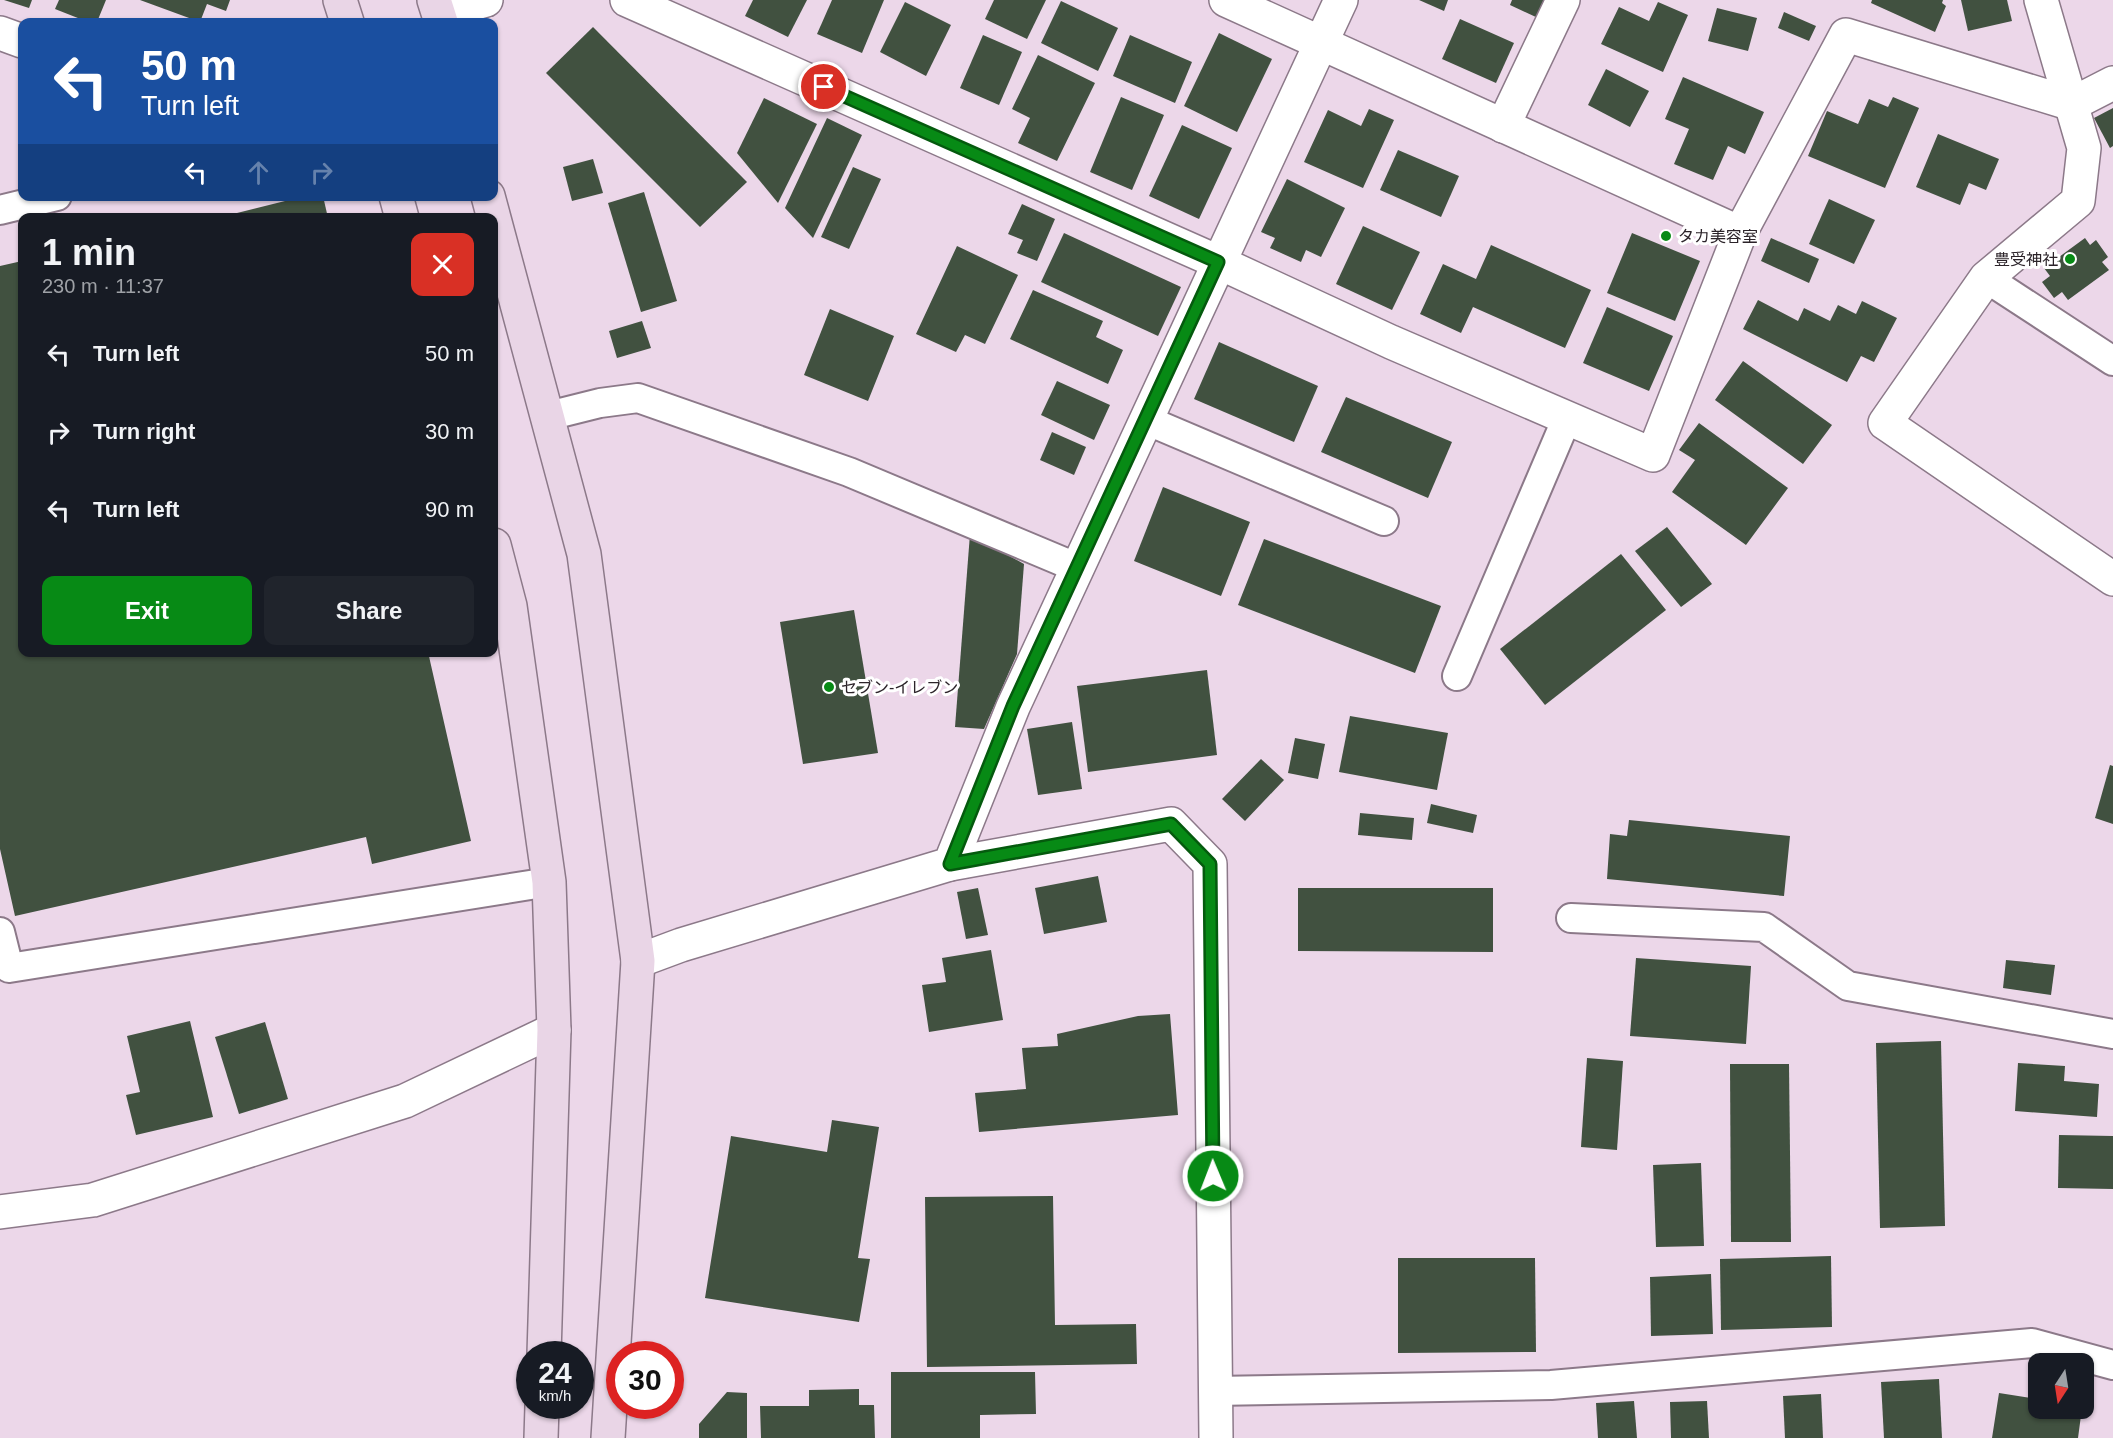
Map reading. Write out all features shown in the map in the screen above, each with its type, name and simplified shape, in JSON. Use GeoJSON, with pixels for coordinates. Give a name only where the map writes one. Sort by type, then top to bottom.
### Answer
{"type":"FeatureCollection","features":[{"type":"Feature","properties":{"kind":"street"},"geometry":{"type":"LineString","coordinates":[[340,0],[346,18]]}},
{"type":"Feature","properties":{"kind":"street"},"geometry":{"type":"LineString","coordinates":[[438,12],[486,0]]}},
{"type":"Feature","properties":{"kind":"street"},"geometry":{"type":"LineString","coordinates":[[627,0],[1218,262],[1390,342],[1653,455],[1740,233],[1846,35],[2072,104],[2113,83]]}},
{"type":"Feature","properties":{"kind":"street"},"geometry":{"type":"LineString","coordinates":[[1226,0],[1740,233]]}},
{"type":"Feature","properties":{"kind":"street"},"geometry":{"type":"LineString","coordinates":[[950,864],[1013,706],[1341,0]]}},
{"type":"Feature","properties":{"kind":"street"},"geometry":{"type":"LineString","coordinates":[[1503,126],[1563,0]]}},
{"type":"Feature","properties":{"kind":"street"},"geometry":{"type":"LineString","coordinates":[[2041,0],[2084,148],[2078,201],[1986,278],[1885,423],[2113,579]]}},
{"type":"Feature","properties":{"kind":"street"},"geometry":{"type":"LineString","coordinates":[[0,33],[18,40]]}},
{"type":"Feature","properties":{"kind":"street"},"geometry":{"type":"LineString","coordinates":[[498,233],[584,554],[638,961],[608,1438]]}},
{"type":"Feature","properties":{"kind":"street"},"geometry":{"type":"LineString","coordinates":[[498,560],[510,606],[549,882],[554,1030],[544,1341]]}},
{"type":"Feature","properties":{"kind":"street"},"geometry":{"type":"LineString","coordinates":[[638,961],[681,945],[950,864],[1171,824],[1210,864],[1216,1438]]}},
{"type":"Feature","properties":{"kind":"street"},"geometry":{"type":"LineString","coordinates":[[0,1212],[93,1200],[405,1101],[554,1030]]}},
{"type":"Feature","properties":{"kind":"street"},"geometry":{"type":"LineString","coordinates":[[541,1438],[542,1419]]}},
{"type":"Feature","properties":{"kind":"lane"},"geometry":{"type":"LineString","coordinates":[[0,210],[37,201]]}},
{"type":"Feature","properties":{"kind":"lane"},"geometry":{"type":"LineString","coordinates":[[1986,278],[2113,361]]}},
{"type":"Feature","properties":{"kind":"lane"},"geometry":{"type":"LineString","coordinates":[[548,417],[600,404],[638,398],[849,472],[1078,568]]}},
{"type":"Feature","properties":{"kind":"lane"},"geometry":{"type":"LineString","coordinates":[[1457,676],[1567,418]]}},
{"type":"Feature","properties":{"kind":"lane"},"geometry":{"type":"LineString","coordinates":[[1146,420],[1384,521]]}},
{"type":"Feature","properties":{"kind":"lane"},"geometry":{"type":"LineString","coordinates":[[0,932],[9,968],[549,882]]}},
{"type":"Feature","properties":{"kind":"lane"},"geometry":{"type":"LineString","coordinates":[[1571,918],[1764,927],[1848,986],[2113,1034]]}},
{"type":"Feature","properties":{"kind":"lane"},"geometry":{"type":"LineString","coordinates":[[1214,1391],[1551,1385],[2032,1343],[2113,1365]]}},
{"type":"Feature","properties":{"kind":"building"},"geometry":{"type":"Polygon","coordinates":[[[4,0],[32,0],[29,8],[4,0]]]}},
{"type":"Feature","properties":{"kind":"building"},"geometry":{"type":"Polygon","coordinates":[[[59,0],[106,0],[99,18],[78,18],[55,9],[59,0]]]}},
{"type":"Feature","properties":{"kind":"building"},"geometry":{"type":"Polygon","coordinates":[[[140,0],[230,0],[226,11],[207,4],[202,18],[189,18],[140,0]]]}},
{"type":"Feature","properties":{"kind":"building"},"geometry":{"type":"Polygon","coordinates":[[[753,0],[807,0],[788,37],[745,16],[753,0]]]}},
{"type":"Feature","properties":{"kind":"building"},"geometry":{"type":"Polygon","coordinates":[[[832,0],[884,0],[862,53],[817,34],[832,0]]]}},
{"type":"Feature","properties":{"kind":"building"},"geometry":{"type":"Polygon","coordinates":[[[994,0],[1046,0],[1027,39],[985,19],[994,0]]]}},
{"type":"Feature","properties":{"kind":"building"},"geometry":{"type":"Polygon","coordinates":[[[1419,0],[1448,0],[1444,11],[1419,0]]]}},
{"type":"Feature","properties":{"kind":"building"},"geometry":{"type":"Polygon","coordinates":[[[1512,0],[1546,0],[1538,18],[1510,5],[1512,0]]]}},
{"type":"Feature","properties":{"kind":"building"},"geometry":{"type":"Polygon","coordinates":[[[1872,0],[1943,0],[1942,3],[1946,6],[1935,32],[1871,3],[1872,0]]]}},
{"type":"Feature","properties":{"kind":"building"},"geometry":{"type":"Polygon","coordinates":[[[1961,0],[2007,0],[2012,21],[1968,31],[1961,0]]]}},
{"type":"Feature","properties":{"kind":"building"},"geometry":{"type":"Polygon","coordinates":[[[1061,1],[1118,28],[1098,71],[1041,43],[1061,1]]]}},
{"type":"Feature","properties":{"kind":"building"},"geometry":{"type":"Polygon","coordinates":[[[905,2],[951,25],[926,76],[880,52],[905,2]]]}},
{"type":"Feature","properties":{"kind":"building"},"geometry":{"type":"Polygon","coordinates":[[[1658,2],[1688,15],[1663,72],[1601,44],[1619,7],[1649,21],[1658,2]]]}},
{"type":"Feature","properties":{"kind":"building"},"geometry":{"type":"Polygon","coordinates":[[[1717,8],[1757,18],[1748,51],[1708,41],[1717,8]]]}},
{"type":"Feature","properties":{"kind":"building"},"geometry":{"type":"Polygon","coordinates":[[[1784,12],[1816,26],[1809,41],[1778,28],[1784,12]]]}},
{"type":"Feature","properties":{"kind":"building"},"geometry":{"type":"Polygon","coordinates":[[[1460,19],[1514,43],[1496,83],[1442,59],[1460,19]]]}},
{"type":"Feature","properties":{"kind":"building"},"geometry":{"type":"Polygon","coordinates":[[[593,27],[747,182],[700,227],[546,73],[593,27]]]}},
{"type":"Feature","properties":{"kind":"building"},"geometry":{"type":"Polygon","coordinates":[[[1219,33],[1272,59],[1237,132],[1184,106],[1219,33]]]}},
{"type":"Feature","properties":{"kind":"building"},"geometry":{"type":"Polygon","coordinates":[[[983,35],[1022,52],[999,105],[960,88],[983,35]]]}},
{"type":"Feature","properties":{"kind":"building"},"geometry":{"type":"Polygon","coordinates":[[[1130,35],[1192,62],[1175,103],[1113,76],[1130,35]]]}},
{"type":"Feature","properties":{"kind":"building"},"geometry":{"type":"Polygon","coordinates":[[[1038,55],[1095,83],[1057,161],[1018,143],[1030,118],[1012,109],[1038,55]]]}},
{"type":"Feature","properties":{"kind":"building"},"geometry":{"type":"Polygon","coordinates":[[[1606,69],[1649,91],[1630,127],[1588,105],[1606,69]]]}},
{"type":"Feature","properties":{"kind":"building"},"geometry":{"type":"Polygon","coordinates":[[[1683,77],[1764,112],[1745,154],[1728,146],[1713,180],[1674,164],[1689,129],[1665,119],[1683,77]]]}},
{"type":"Feature","properties":{"kind":"building"},"geometry":{"type":"Polygon","coordinates":[[[1121,97],[1164,115],[1132,190],[1090,172],[1121,97]]]}},
{"type":"Feature","properties":{"kind":"building"},"geometry":{"type":"Polygon","coordinates":[[[1893,97],[1919,108],[1885,188],[1808,156],[1827,111],[1858,124],[1869,99],[1888,107],[1893,97]]]}},
{"type":"Feature","properties":{"kind":"building"},"geometry":{"type":"Polygon","coordinates":[[[764,98],[817,124],[778,203],[737,153],[764,98]]]}},
{"type":"Feature","properties":{"kind":"building"},"geometry":{"type":"Polygon","coordinates":[[[2113,108],[2113,146],[2110,148],[2094,118],[2113,108]]]}},
{"type":"Feature","properties":{"kind":"building"},"geometry":{"type":"Polygon","coordinates":[[[1369,109],[1394,120],[1363,188],[1304,162],[1328,110],[1361,126],[1369,109]]]}},
{"type":"Feature","properties":{"kind":"building"},"geometry":{"type":"Polygon","coordinates":[[[827,118],[862,135],[813,238],[785,208],[827,118]]]}},
{"type":"Feature","properties":{"kind":"building"},"geometry":{"type":"Polygon","coordinates":[[[1182,125],[1232,148],[1199,219],[1149,196],[1182,125]]]}},
{"type":"Feature","properties":{"kind":"building"},"geometry":{"type":"Polygon","coordinates":[[[1938,134],[1999,159],[1986,190],[1969,183],[1960,205],[1916,187],[1938,134]]]}},
{"type":"Feature","properties":{"kind":"building"},"geometry":{"type":"Polygon","coordinates":[[[1398,150],[1459,176],[1441,217],[1380,190],[1398,150]]]}},
{"type":"Feature","properties":{"kind":"building"},"geometry":{"type":"Polygon","coordinates":[[[593,159],[603,193],[572,201],[563,167],[593,159]]]}},
{"type":"Feature","properties":{"kind":"building"},"geometry":{"type":"Polygon","coordinates":[[[853,167],[881,179],[849,249],[821,237],[853,167]]]}},
{"type":"Feature","properties":{"kind":"building"},"geometry":{"type":"Polygon","coordinates":[[[1287,179],[1345,208],[1321,257],[1306,250],[1301,262],[1270,248],[1275,238],[1261,232],[1287,179]]]}},
{"type":"Feature","properties":{"kind":"building"},"geometry":{"type":"Polygon","coordinates":[[[644,192],[677,301],[641,312],[608,203],[644,192]]]}},
{"type":"Feature","properties":{"kind":"building"},"geometry":{"type":"Polygon","coordinates":[[[1829,199],[1875,220],[1854,264],[1809,244],[1829,199]]]}},
{"type":"Feature","properties":{"kind":"building"},"geometry":{"type":"Polygon","coordinates":[[[285,201],[324,201],[327,213],[237,213],[285,201]]]}},
{"type":"Feature","properties":{"kind":"building"},"geometry":{"type":"Polygon","coordinates":[[[1022,204],[1055,219],[1037,261],[1017,253],[1023,240],[1008,234],[1022,204]]]}},
{"type":"Feature","properties":{"kind":"building"},"geometry":{"type":"Polygon","coordinates":[[[1363,226],[1420,252],[1392,310],[1336,284],[1363,226]]]}},
{"type":"Feature","properties":{"kind":"building"},"geometry":{"type":"Polygon","coordinates":[[[1064,233],[1181,287],[1158,336],[1041,282],[1064,233]]]}},
{"type":"Feature","properties":{"kind":"building"},"geometry":{"type":"Polygon","coordinates":[[[1632,233],[1700,261],[1675,321],[1607,293],[1632,233]]]}},
{"type":"Feature","properties":{"kind":"building"},"geometry":{"type":"Polygon","coordinates":[[[1771,238],[1819,259],[1809,283],[1761,261],[1771,238]]]}},
{"type":"Feature","properties":{"kind":"building"},"geometry":{"type":"Polygon","coordinates":[[[2085,238],[2090,245],[2096,240],[2108,257],[2102,262],[2109,270],[2068,300],[2062,292],[2054,298],[2042,282],[2050,276],[2044,268],[2085,238]]]}},
{"type":"Feature","properties":{"kind":"building"},"geometry":{"type":"Polygon","coordinates":[[[1491,245],[1591,290],[1565,348],[1473,307],[1461,333],[1420,314],[1443,264],[1476,279],[1491,245]]]}},
{"type":"Feature","properties":{"kind":"building"},"geometry":{"type":"Polygon","coordinates":[[[957,246],[1018,275],[985,344],[965,335],[956,352],[916,334],[957,246]]]}},
{"type":"Feature","properties":{"kind":"building"},"geometry":{"type":"Polygon","coordinates":[[[18,262],[18,657],[429,657],[471,841],[372,864],[366,837],[15,916],[0,849],[0,266],[18,262]]]}},
{"type":"Feature","properties":{"kind":"building"},"geometry":{"type":"Polygon","coordinates":[[[1033,290],[1103,321],[1096,337],[1123,350],[1108,384],[1010,339],[1033,290]]]}},
{"type":"Feature","properties":{"kind":"building"},"geometry":{"type":"Polygon","coordinates":[[[1758,300],[1798,321],[1804,308],[1830,321],[1838,305],[1856,314],[1862,301],[1897,318],[1874,362],[1861,356],[1847,382],[1743,329],[1758,300]]]}},
{"type":"Feature","properties":{"kind":"building"},"geometry":{"type":"Polygon","coordinates":[[[1607,307],[1673,336],[1649,391],[1583,363],[1607,307]]]}},
{"type":"Feature","properties":{"kind":"building"},"geometry":{"type":"Polygon","coordinates":[[[830,309],[894,336],[868,401],[804,375],[830,309]]]}},
{"type":"Feature","properties":{"kind":"building"},"geometry":{"type":"Polygon","coordinates":[[[642,321],[651,348],[617,358],[609,331],[642,321]]]}},
{"type":"Feature","properties":{"kind":"building"},"geometry":{"type":"Polygon","coordinates":[[[1219,342],[1318,386],[1294,442],[1194,399],[1219,342]]]}},
{"type":"Feature","properties":{"kind":"building"},"geometry":{"type":"Polygon","coordinates":[[[1743,361],[1832,425],[1803,464],[1715,400],[1743,361]]]}},
{"type":"Feature","properties":{"kind":"building"},"geometry":{"type":"Polygon","coordinates":[[[1057,381],[1110,405],[1094,440],[1041,415],[1057,381]]]}},
{"type":"Feature","properties":{"kind":"building"},"geometry":{"type":"Polygon","coordinates":[[[1346,397],[1452,442],[1428,498],[1321,452],[1346,397]]]}},
{"type":"Feature","properties":{"kind":"building"},"geometry":{"type":"Polygon","coordinates":[[[1699,423],[1788,488],[1746,545],[1672,492],[1695,460],[1679,450],[1699,423]]]}},
{"type":"Feature","properties":{"kind":"building"},"geometry":{"type":"Polygon","coordinates":[[[1052,432],[1086,447],[1074,475],[1040,460],[1052,432]]]}},
{"type":"Feature","properties":{"kind":"building"},"geometry":{"type":"Polygon","coordinates":[[[1163,487],[1250,522],[1221,596],[1134,561],[1163,487]]]}},
{"type":"Feature","properties":{"kind":"building"},"geometry":{"type":"Polygon","coordinates":[[[1667,527],[1712,584],[1681,607],[1635,551],[1667,527]]]}},
{"type":"Feature","properties":{"kind":"building"},"geometry":{"type":"Polygon","coordinates":[[[970,534],[1024,564],[1017,654],[984,729],[955,727],[970,534]]]}},
{"type":"Feature","properties":{"kind":"building"},"geometry":{"type":"Polygon","coordinates":[[[1264,539],[1441,606],[1415,673],[1238,605],[1264,539]]]}},
{"type":"Feature","properties":{"kind":"building"},"geometry":{"type":"Polygon","coordinates":[[[1621,554],[1666,610],[1545,705],[1500,649],[1621,554]]]}},
{"type":"Feature","properties":{"kind":"building","name":"セブン-イレブン"},"geometry":{"type":"Polygon","coordinates":[[[854,610],[878,753],[803,764],[780,622],[854,610]]]}},
{"type":"Feature","properties":{"kind":"building"},"geometry":{"type":"Polygon","coordinates":[[[1207,670],[1217,755],[1088,772],[1077,686],[1207,670]]]}},
{"type":"Feature","properties":{"kind":"building"},"geometry":{"type":"Polygon","coordinates":[[[1350,716],[1448,733],[1437,790],[1339,772],[1350,716]]]}},
{"type":"Feature","properties":{"kind":"building"},"geometry":{"type":"Polygon","coordinates":[[[1072,722],[1082,789],[1038,795],[1027,729],[1072,722]]]}},
{"type":"Feature","properties":{"kind":"building"},"geometry":{"type":"Polygon","coordinates":[[[1295,738],[1325,744],[1318,779],[1288,773],[1295,738]]]}},
{"type":"Feature","properties":{"kind":"building"},"geometry":{"type":"Polygon","coordinates":[[[1261,759],[1284,780],[1245,821],[1222,799],[1261,759]]]}},
{"type":"Feature","properties":{"kind":"building"},"geometry":{"type":"Polygon","coordinates":[[[2110,765],[2113,766],[2113,824],[2095,818],[2110,765]]]}},
{"type":"Feature","properties":{"kind":"building"},"geometry":{"type":"Polygon","coordinates":[[[1431,804],[1477,815],[1473,833],[1427,823],[1431,804]]]}},
{"type":"Feature","properties":{"kind":"building"},"geometry":{"type":"Polygon","coordinates":[[[1360,813],[1414,818],[1412,840],[1358,835],[1360,813]]]}},
{"type":"Feature","properties":{"kind":"building"},"geometry":{"type":"Polygon","coordinates":[[[1629,820],[1790,836],[1784,896],[1607,879],[1610,834],[1627,836],[1629,820]]]}},
{"type":"Feature","properties":{"kind":"building"},"geometry":{"type":"Polygon","coordinates":[[[1098,876],[1107,922],[1044,934],[1035,888],[1098,876]]]}},
{"type":"Feature","properties":{"kind":"building"},"geometry":{"type":"Polygon","coordinates":[[[978,888],[988,935],[966,939],[957,892],[978,888]]]}},
{"type":"Feature","properties":{"kind":"building"},"geometry":{"type":"Polygon","coordinates":[[[1298,888],[1493,888],[1493,952],[1298,951],[1298,888]]]}},
{"type":"Feature","properties":{"kind":"building"},"geometry":{"type":"Polygon","coordinates":[[[991,950],[1003,1020],[929,1032],[922,985],[946,982],[942,958],[991,950]]]}},
{"type":"Feature","properties":{"kind":"building"},"geometry":{"type":"Polygon","coordinates":[[[1636,958],[1751,966],[1746,1044],[1630,1036],[1636,958]]]}},
{"type":"Feature","properties":{"kind":"building"},"geometry":{"type":"Polygon","coordinates":[[[2006,960],[2055,965],[2051,995],[2003,988],[2006,960]]]}},
{"type":"Feature","properties":{"kind":"building"},"geometry":{"type":"Polygon","coordinates":[[[1170,1014],[1178,1115],[979,1132],[975,1093],[1026,1089],[1022,1048],[1058,1046],[1057,1034],[1138,1016],[1170,1014]]]}},
{"type":"Feature","properties":{"kind":"building"},"geometry":{"type":"Polygon","coordinates":[[[190,1021],[213,1117],[136,1135],[126,1095],[140,1092],[127,1036],[190,1021]]]}},
{"type":"Feature","properties":{"kind":"building"},"geometry":{"type":"Polygon","coordinates":[[[265,1022],[288,1099],[239,1114],[215,1037],[265,1022]]]}},
{"type":"Feature","properties":{"kind":"building"},"geometry":{"type":"Polygon","coordinates":[[[1941,1041],[1945,1226],[1880,1228],[1876,1043],[1941,1041]]]}},
{"type":"Feature","properties":{"kind":"building"},"geometry":{"type":"Polygon","coordinates":[[[1587,1058],[1623,1061],[1617,1150],[1581,1147],[1587,1058]]]}},
{"type":"Feature","properties":{"kind":"building"},"geometry":{"type":"Polygon","coordinates":[[[2018,1063],[2065,1066],[2064,1081],[2099,1084],[2097,1117],[2015,1111],[2018,1063]]]}},
{"type":"Feature","properties":{"kind":"building"},"geometry":{"type":"Polygon","coordinates":[[[1730,1064],[1789,1064],[1791,1242],[1731,1242],[1730,1064]]]}},
{"type":"Feature","properties":{"kind":"building"},"geometry":{"type":"Polygon","coordinates":[[[832,1120],[879,1127],[858,1258],[870,1259],[859,1322],[705,1298],[731,1136],[827,1152],[832,1120]]]}},
{"type":"Feature","properties":{"kind":"building"},"geometry":{"type":"Polygon","coordinates":[[[2059,1135],[2113,1136],[2113,1189],[2058,1188],[2059,1135]]]}},
{"type":"Feature","properties":{"kind":"building"},"geometry":{"type":"Polygon","coordinates":[[[1701,1163],[1704,1246],[1656,1247],[1653,1165],[1701,1163]]]}},
{"type":"Feature","properties":{"kind":"building"},"geometry":{"type":"Polygon","coordinates":[[[1053,1196],[1055,1325],[1136,1324],[1137,1364],[927,1367],[925,1197],[1053,1196]]]}},
{"type":"Feature","properties":{"kind":"building"},"geometry":{"type":"Polygon","coordinates":[[[1831,1256],[1832,1327],[1721,1330],[1720,1259],[1831,1256]]]}},
{"type":"Feature","properties":{"kind":"building"},"geometry":{"type":"Polygon","coordinates":[[[1398,1258],[1535,1258],[1536,1352],[1398,1353],[1398,1258]]]}},
{"type":"Feature","properties":{"kind":"building"},"geometry":{"type":"Polygon","coordinates":[[[1711,1274],[1713,1334],[1651,1336],[1650,1277],[1711,1274]]]}},
{"type":"Feature","properties":{"kind":"building"},"geometry":{"type":"Polygon","coordinates":[[[891,1372],[1035,1372],[1036,1414],[980,1415],[980,1438],[891,1438],[891,1372]]]}},
{"type":"Feature","properties":{"kind":"building"},"geometry":{"type":"Polygon","coordinates":[[[1939,1379],[1942,1438],[1884,1438],[1881,1382],[1939,1379]]]}},
{"type":"Feature","properties":{"kind":"building"},"geometry":{"type":"Polygon","coordinates":[[[859,1389],[859,1405],[874,1405],[875,1438],[761,1438],[760,1406],[809,1406],[809,1390],[859,1389]]]}},
{"type":"Feature","properties":{"kind":"building"},"geometry":{"type":"Polygon","coordinates":[[[727,1392],[747,1393],[747,1438],[699,1438],[699,1424],[727,1392]]]}},
{"type":"Feature","properties":{"kind":"building"},"geometry":{"type":"Polygon","coordinates":[[[1999,1393],[2028,1397],[2028,1419],[2081,1419],[2078,1438],[1992,1438],[1999,1393]]]}},
{"type":"Feature","properties":{"kind":"building"},"geometry":{"type":"Polygon","coordinates":[[[1821,1394],[1823,1438],[1785,1438],[1783,1396],[1821,1394]]]}},
{"type":"Feature","properties":{"kind":"building"},"geometry":{"type":"Polygon","coordinates":[[[1634,1401],[1637,1438],[1598,1438],[1596,1403],[1634,1401]]]}},
{"type":"Feature","properties":{"kind":"building"},"geometry":{"type":"Polygon","coordinates":[[[1707,1401],[1709,1438],[1671,1438],[1670,1402],[1707,1401]]]}},
{"type":"Feature","properties":{"kind":"place","name":"タカ美容室"},"geometry":{"type":"Point","coordinates":[1666,236]}},
{"type":"Feature","properties":{"kind":"place","name":"豊受神社"},"geometry":{"type":"Point","coordinates":[2070,259]}},
{"type":"Feature","properties":{"kind":"place","name":"セブン-イレブン"},"geometry":{"type":"Point","coordinates":[829,687]}},
{"type":"Feature","properties":{"kind":"route"},"geometry":{"type":"LineString","coordinates":[[824,87],[1218,262],[1013,706],[950,864],[1171,824],[1210,864],[1213,1176]]}}]}
